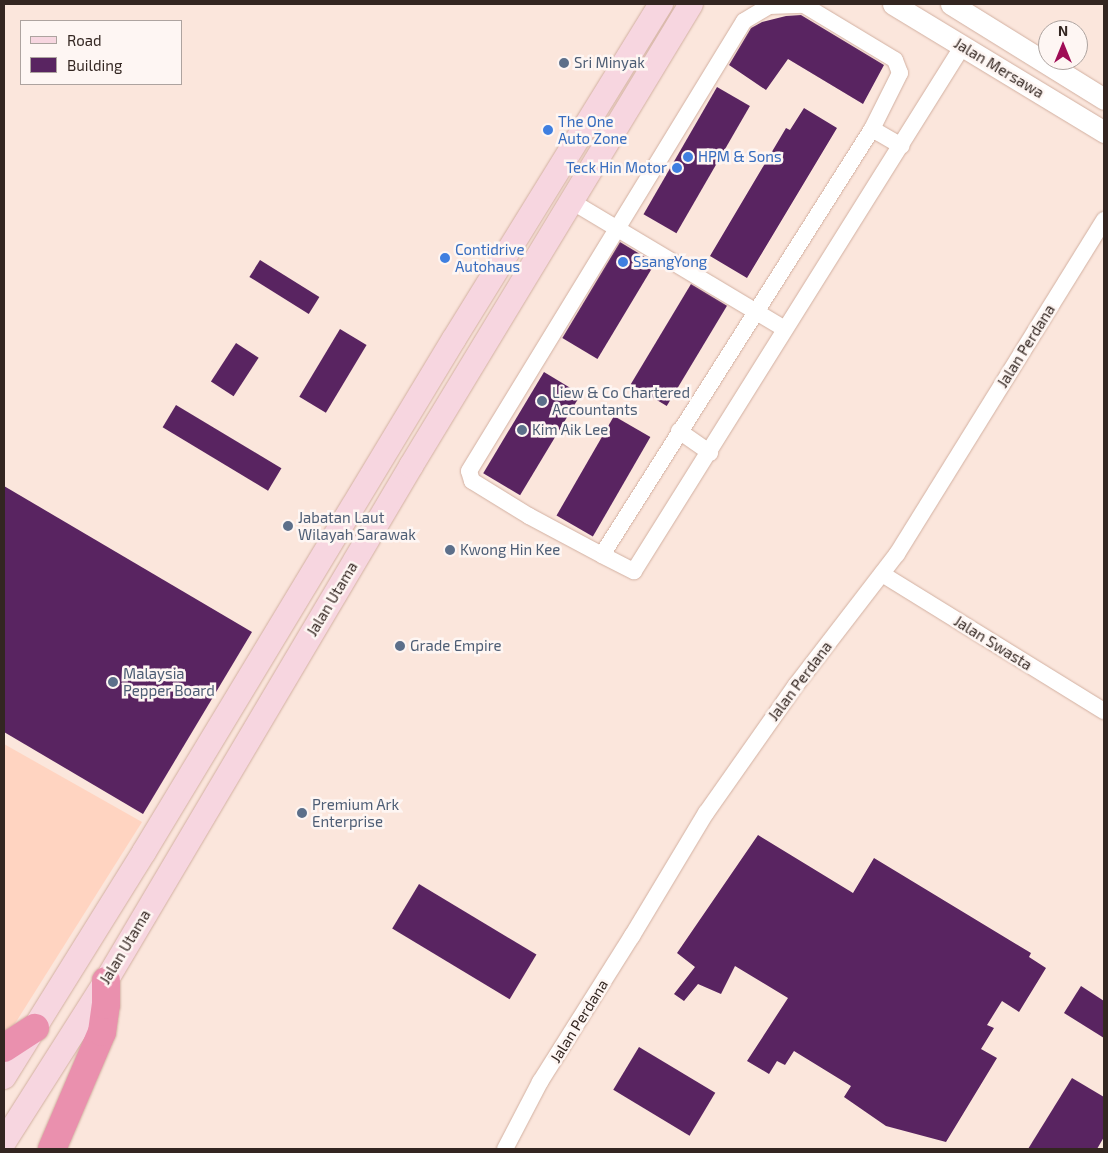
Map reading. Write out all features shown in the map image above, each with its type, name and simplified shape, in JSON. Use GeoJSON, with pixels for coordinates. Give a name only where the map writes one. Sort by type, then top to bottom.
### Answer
{"type":"FeatureCollection","features":[{"type":"Feature","properties":{"kind":"highway"},"geometry":{"type":"LineString","coordinates":[[52,1149],[102,1032],[106,1005],[106,981]]}},
{"type":"Feature","properties":{"kind":"highway"},"geometry":{"type":"LineString","coordinates":[[4,1048],[35,1028]]}},
{"type":"Feature","properties":{"kind":"main road","name":"Jalan Utama"},"geometry":{"type":"LineString","coordinates":[[4,1077],[160,826],[454,339],[661,4]]}},
{"type":"Feature","properties":{"kind":"main road","name":"Jalan Utama"},"geometry":{"type":"LineString","coordinates":[[4,1142],[106,981],[411,466],[691,4]]}},
{"type":"Feature","properties":{"kind":"street","name":"Jalan Mersawa"},"geometry":{"type":"LineString","coordinates":[[893,4],[1104,132]]}},
{"type":"Feature","properties":{"kind":"street","name":"Jalan Mersawa"},"geometry":{"type":"LineString","coordinates":[[951,4],[1104,100]]}},
{"type":"Feature","properties":{"kind":"street"},"geometry":{"type":"LineString","coordinates":[[602,555],[872,129],[900,73],[895,60],[804,5],[769,6],[744,21],[469,471],[472,480],[529,516],[602,555],[634,571],[710,453],[962,47]]}},
{"type":"Feature","properties":{"kind":"street"},"geometry":{"type":"LineString","coordinates":[[872,129],[901,146]]}},
{"type":"Feature","properties":{"kind":"street"},"geometry":{"type":"LineString","coordinates":[[571,201],[786,329]]}},
{"type":"Feature","properties":{"kind":"street","name":"Jalan Perdana"},"geometry":{"type":"LineString","coordinates":[[505,1149],[540,1082],[632,936],[706,813],[796,684],[882,574],[1104,220]]}},
{"type":"Feature","properties":{"kind":"street"},"geometry":{"type":"LineString","coordinates":[[679,431],[710,453]]}},
{"type":"Feature","properties":{"kind":"street","name":"Jalan Swasta"},"geometry":{"type":"LineString","coordinates":[[882,574],[1104,711]]}},
{"type":"Feature","properties":{"kind":"shaded area"},"geometry":{"type":"Polygon","coordinates":[[[4,744],[142,822],[4,1041],[4,744]]]}},
{"type":"Feature","properties":{"kind":"building"},"geometry":{"type":"Polygon","coordinates":[[[801,15],[884,65],[863,104],[788,59],[766,90],[729,65],[751,28],[762,22],[786,16],[801,15]]]}},
{"type":"Feature","properties":{"kind":"building"},"geometry":{"type":"Polygon","coordinates":[[[717,87],[750,106],[676,233],[644,214],[717,87]]]}},
{"type":"Feature","properties":{"kind":"building"},"geometry":{"type":"Polygon","coordinates":[[[804,108],[837,128],[747,278],[710,256],[786,128],[790,130],[804,108]]]}},
{"type":"Feature","properties":{"kind":"building"},"geometry":{"type":"Polygon","coordinates":[[[620,242],[655,263],[597,359],[562,338],[620,242]]]}},
{"type":"Feature","properties":{"kind":"building"},"geometry":{"type":"Polygon","coordinates":[[[260,260],[319,297],[309,314],[249,277],[260,260]]]}},
{"type":"Feature","properties":{"kind":"building"},"geometry":{"type":"Polygon","coordinates":[[[691,284],[727,306],[667,406],[631,384],[691,284]]]}},
{"type":"Feature","properties":{"kind":"building"},"geometry":{"type":"Polygon","coordinates":[[[340,329],[367,345],[326,413],[299,397],[340,329]]]}},
{"type":"Feature","properties":{"kind":"building"},"geometry":{"type":"Polygon","coordinates":[[[236,343],[259,358],[234,396],[211,382],[236,343]]]}},
{"type":"Feature","properties":{"kind":"building"},"geometry":{"type":"Polygon","coordinates":[[[544,372],[581,394],[520,495],[483,473],[544,372]]]}},
{"type":"Feature","properties":{"kind":"building"},"geometry":{"type":"Polygon","coordinates":[[[176,405],[281,468],[268,491],[163,427],[176,405]]]}},
{"type":"Feature","properties":{"kind":"building"},"geometry":{"type":"Polygon","coordinates":[[[614,416],[650,437],[593,537],[556,516],[614,416]]]}},
{"type":"Feature","properties":{"kind":"building","name":"Malaysia Pepper Board"},"geometry":{"type":"Polygon","coordinates":[[[4,486],[252,632],[143,814],[4,732],[4,486]]]}},
{"type":"Feature","properties":{"kind":"building"},"geometry":{"type":"Polygon","coordinates":[[[758,835],[853,893],[874,858],[1031,953],[1029,957],[1046,968],[1019,1012],[1002,1001],[987,1025],[994,1028],[981,1049],[997,1058],[946,1142],[886,1126],[844,1097],[851,1086],[794,1051],[785,1065],[777,1061],[769,1074],[747,1061],[788,998],[735,966],[721,994],[698,984],[684,1001],[674,994],[695,967],[677,953],[758,835]]]}},
{"type":"Feature","properties":{"kind":"building"},"geometry":{"type":"Polygon","coordinates":[[[419,884],[536,955],[510,999],[392,929],[419,884]]]}},
{"type":"Feature","properties":{"kind":"building"},"geometry":{"type":"Polygon","coordinates":[[[1081,986],[1104,1001],[1104,1038],[1064,1013],[1081,986]]]}},
{"type":"Feature","properties":{"kind":"building"},"geometry":{"type":"Polygon","coordinates":[[[639,1047],[715,1093],[690,1136],[613,1090],[639,1047]]]}},
{"type":"Feature","properties":{"kind":"building"},"geometry":{"type":"Polygon","coordinates":[[[1072,1078],[1104,1097],[1104,1137],[1097,1149],[1028,1149],[1072,1078]]]}},
{"type":"Feature","properties":{"kind":"place","name":"Sri Minyak"},"geometry":{"type":"Point","coordinates":[564,63]}},
{"type":"Feature","properties":{"kind":"place","name":"The One Auto Zone"},"geometry":{"type":"Point","coordinates":[548,130]}},
{"type":"Feature","properties":{"kind":"place","name":"HPM & Sons"},"geometry":{"type":"Point","coordinates":[688,157]}},
{"type":"Feature","properties":{"kind":"place","name":"Teck Hin Motor"},"geometry":{"type":"Point","coordinates":[677,168]}},
{"type":"Feature","properties":{"kind":"place","name":"Contidrive Autohaus"},"geometry":{"type":"Point","coordinates":[445,258]}},
{"type":"Feature","properties":{"kind":"place","name":"SsangYong"},"geometry":{"type":"Point","coordinates":[623,262]}},
{"type":"Feature","properties":{"kind":"place","name":"Liew & Co Chartered Accountants"},"geometry":{"type":"Point","coordinates":[542,401]}},
{"type":"Feature","properties":{"kind":"place","name":"Kim Aik Lee"},"geometry":{"type":"Point","coordinates":[522,430]}},
{"type":"Feature","properties":{"kind":"place","name":"Jabatan Laut Wilayah Sarawak"},"geometry":{"type":"Point","coordinates":[288,526]}},
{"type":"Feature","properties":{"kind":"place","name":"Kwong Hin Kee"},"geometry":{"type":"Point","coordinates":[450,550]}},
{"type":"Feature","properties":{"kind":"place","name":"Grade Empire"},"geometry":{"type":"Point","coordinates":[400,646]}},
{"type":"Feature","properties":{"kind":"place","name":"Malaysia Pepper Board"},"geometry":{"type":"Point","coordinates":[113,682]}},
{"type":"Feature","properties":{"kind":"place","name":"Premium Ark Enterprise"},"geometry":{"type":"Point","coordinates":[302,813]}}]}
